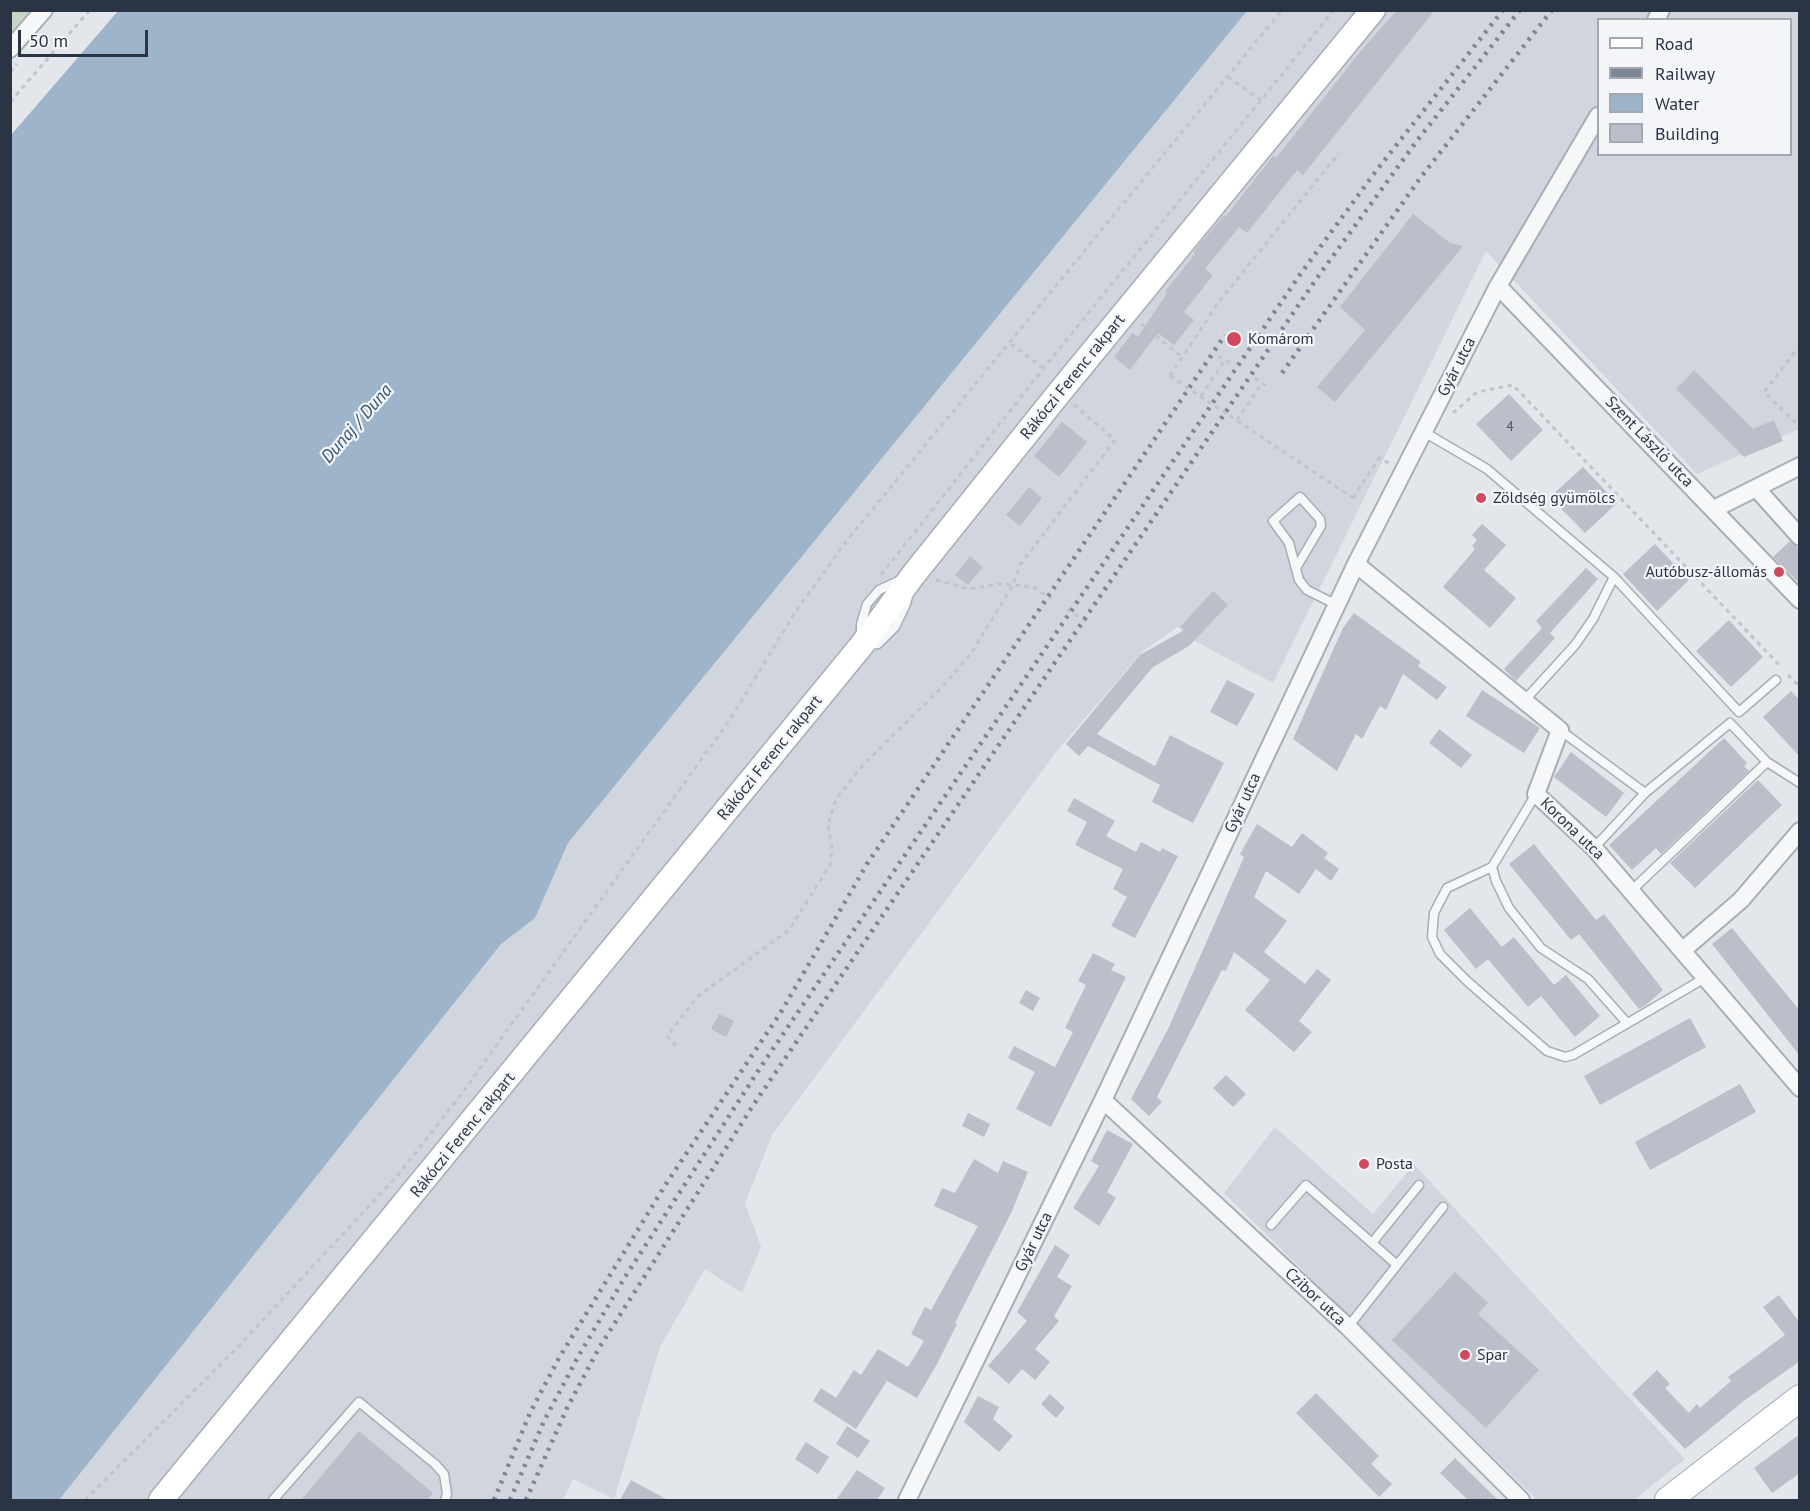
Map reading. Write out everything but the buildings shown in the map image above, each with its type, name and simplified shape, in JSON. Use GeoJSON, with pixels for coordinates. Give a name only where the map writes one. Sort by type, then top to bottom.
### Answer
{"type":"FeatureCollection","features":[{"type":"Feature","properties":{"kind":"main road"},"geometry":{"type":"LineString","coordinates":[[1668,1500],[1800,1398]]}},
{"type":"Feature","properties":{"kind":"street"},"geometry":{"type":"LineString","coordinates":[[10,49],[44,10]]}},
{"type":"Feature","properties":{"kind":"street","name":"Rákóczi Ferenc rakpart"},"geometry":{"type":"LineString","coordinates":[[161,1500],[861,646],[914,574],[1059,393],[1373,10]]}},
{"type":"Feature","properties":{"kind":"street","name":"Gyár utca"},"geometry":{"type":"LineString","coordinates":[[907,1500],[1103,1100],[1356,564],[1498,286],[1597,119]]}},
{"type":"Feature","properties":{"kind":"street","name":"Szent László utca"},"geometry":{"type":"LineString","coordinates":[[1498,286],[1800,600]]}},
{"type":"Feature","properties":{"kind":"street"},"geometry":{"type":"LineString","coordinates":[[1714,509],[1800,466]]}},
{"type":"Feature","properties":{"kind":"street"},"geometry":{"type":"LineString","coordinates":[[1756,488],[1800,537]]}},
{"type":"Feature","properties":{"kind":"street"},"geometry":{"type":"LineString","coordinates":[[1356,564],[1560,730]]}},
{"type":"Feature","properties":{"kind":"street","name":"Korona utca"},"geometry":{"type":"LineString","coordinates":[[1560,730],[1536,795],[1594,848],[1800,1088]]}},
{"type":"Feature","properties":{"kind":"street"},"geometry":{"type":"LineString","coordinates":[[1683,950],[1741,900],[1800,831]]}},
{"type":"Feature","properties":{"kind":"street","name":"Czibor utca"},"geometry":{"type":"LineString","coordinates":[[1103,1100],[1348,1327],[1521,1500]]}},
{"type":"Feature","properties":{"kind":"lane"},"geometry":{"type":"LineString","coordinates":[[1424,432],[1487,469],[1614,577],[1739,712]]}},
{"type":"Feature","properties":{"kind":"lane"},"geometry":{"type":"LineString","coordinates":[[1296,568],[1321,526],[1320,519],[1300,497],[1273,521],[1289,543],[1299,580],[1307,590],[1336,605]]}},
{"type":"Feature","properties":{"kind":"lane"},"geometry":{"type":"LineString","coordinates":[[861,646],[861,624],[867,604],[879,590],[914,574]]}},
{"type":"Feature","properties":{"kind":"lane"},"geometry":{"type":"LineString","coordinates":[[1524,701],[1575,645],[1593,619],[1614,577]]}},
{"type":"Feature","properties":{"kind":"lane"},"geometry":{"type":"LineString","coordinates":[[1594,848],[1646,793],[1730,723],[1739,712],[1776,680]]}},
{"type":"Feature","properties":{"kind":"lane"},"geometry":{"type":"LineString","coordinates":[[1730,723],[1767,762],[1800,783]]}},
{"type":"Feature","properties":{"kind":"lane"},"geometry":{"type":"LineString","coordinates":[[1560,730],[1646,793]]}},
{"type":"Feature","properties":{"kind":"lane"},"geometry":{"type":"LineString","coordinates":[[1631,891],[1767,762]]}},
{"type":"Feature","properties":{"kind":"lane"},"geometry":{"type":"LineString","coordinates":[[1536,795],[1492,867],[1455,882],[1439,899],[1431,928],[1432,937],[1440,954],[1534,1041],[1558,1056],[1573,1055],[1705,978]]}},
{"type":"Feature","properties":{"kind":"lane"},"geometry":{"type":"LineString","coordinates":[[1492,867],[1509,908],[1531,937],[1552,957],[1588,980],[1627,1023]]}},
{"type":"Feature","properties":{"kind":"lane"},"geometry":{"type":"LineString","coordinates":[[1271,1225],[1306,1185],[1397,1265]]}},
{"type":"Feature","properties":{"kind":"lane"},"geometry":{"type":"LineString","coordinates":[[1372,1243],[1419,1185]]}},
{"type":"Feature","properties":{"kind":"lane"},"geometry":{"type":"LineString","coordinates":[[1348,1327],[1443,1207]]}},
{"type":"Feature","properties":{"kind":"lane"},"geometry":{"type":"LineString","coordinates":[[273,1500],[358,1402],[435,1464],[444,1474],[447,1494],[445,1500]]}},
{"type":"Feature","properties":{"kind":"path"},"geometry":{"type":"LineString","coordinates":[[10,102],[90,10]]}},
{"type":"Feature","properties":{"kind":"path"},"geometry":{"type":"LineString","coordinates":[[85,1500],[235,1350],[398,1175],[463,1092],[731,718],[794,614],[845,543],[1011,344],[1282,10]]}},
{"type":"Feature","properties":{"kind":"path"},"geometry":{"type":"LineString","coordinates":[[867,604],[876,582],[1043,369],[1334,10]]}},
{"type":"Feature","properties":{"kind":"path"},"geometry":{"type":"LineString","coordinates":[[1228,77],[1261,100]]}},
{"type":"Feature","properties":{"kind":"path"},"geometry":{"type":"LineString","coordinates":[[1339,153],[1218,303],[1170,376],[1353,498],[1379,458]]}},
{"type":"Feature","properties":{"kind":"path"},"geometry":{"type":"LineString","coordinates":[[1141,323],[1182,357]]}},
{"type":"Feature","properties":{"kind":"path"},"geometry":{"type":"LineString","coordinates":[[1011,344],[1043,369]]}},
{"type":"Feature","properties":{"kind":"path"},"geometry":{"type":"LineString","coordinates":[[1800,345],[1764,392],[1800,426]]}},
{"type":"Feature","properties":{"kind":"path"},"geometry":{"type":"LineString","coordinates":[[1218,356],[1234,365]]}},
{"type":"Feature","properties":{"kind":"path"},"geometry":{"type":"LineString","coordinates":[[1201,396],[1226,360]]}},
{"type":"Feature","properties":{"kind":"path"},"geometry":{"type":"LineString","coordinates":[[1255,378],[1269,388]]}},
{"type":"Feature","properties":{"kind":"path"},"geometry":{"type":"LineString","coordinates":[[1237,420],[1262,383]]}},
{"type":"Feature","properties":{"kind":"path"},"geometry":{"type":"LineString","coordinates":[[1451,414],[1478,392],[1513,385],[1800,687]]}},
{"type":"Feature","properties":{"kind":"path"},"geometry":{"type":"LineString","coordinates":[[676,1046],[667,1036],[697,997],[738,965],[776,942],[789,930],[830,865],[832,850],[828,824],[836,799],[863,765],[960,667],[1013,585],[1020,565],[1115,440],[1059,393]]}},
{"type":"Feature","properties":{"kind":"path"},"geometry":{"type":"LineString","coordinates":[[914,574],[969,589],[1002,584],[1033,587],[1052,599]]}},
{"type":"Feature","properties":{"kind":"path"},"geometry":{"type":"LineString","coordinates":[[1067,609],[1087,622]]}},
{"type":"Feature","properties":{"kind":"shaded area"},"geometry":{"type":"Polygon","coordinates":[[[1247,11],[1799,11],[1799,429],[1697,474],[1486,251],[1273,683],[1193,640],[1178,627],[1142,652],[1056,752],[772,1135],[745,1203],[761,1247],[742,1293],[705,1269],[660,1347],[614,1499],[573,1479],[563,1500],[59,1500],[501,943],[535,917],[568,843],[1247,11]]]}},
{"type":"Feature","properties":{"kind":"shaded area"},"geometry":{"type":"Polygon","coordinates":[[[1275,1127],[1373,1214],[1414,1164],[1685,1459],[1634,1500],[1537,1500],[1224,1193],[1275,1127]]]}},
{"type":"Feature","properties":{"kind":"green space"},"geometry":{"type":"Polygon","coordinates":[[[11,11],[36,11],[11,41],[11,11]]]}},
{"type":"Feature","properties":{"kind":"water","name":"Dunaj / Duna"},"geometry":{"type":"Polygon","coordinates":[[[118,11],[1247,11],[568,843],[535,918],[501,944],[59,1500],[11,1500],[11,135],[118,11]]]}},
{"type":"Feature","properties":{"kind":"railway"},"geometry":{"type":"LineString","coordinates":[[510,1500],[544,1421],[579,1355],[625,1277],[762,1065],[1299,276],[1376,171],[1503,10]]}},
{"type":"Feature","properties":{"kind":"railway"},"geometry":{"type":"LineString","coordinates":[[526,1500],[567,1408],[599,1348],[752,1107],[1317,278],[1416,142],[1520,10]]}},
{"type":"Feature","properties":{"kind":"railway"},"geometry":{"type":"LineString","coordinates":[[1282,373],[1421,177],[1552,10]]}},
{"type":"Feature","properties":{"kind":"railway"},"geometry":{"type":"LineString","coordinates":[[494,1500],[530,1413],[559,1358],[666,1184],[781,1012],[867,864],[1225,335]]}},
{"type":"Feature","properties":{"kind":"place","name":"Komárom"},"geometry":{"type":"Point","coordinates":[1234,339]}},
{"type":"Feature","properties":{"kind":"place","name":"Zöldség gyümölcs"},"geometry":{"type":"Point","coordinates":[1481,498]}},
{"type":"Feature","properties":{"kind":"place","name":"Autóbusz-állomás"},"geometry":{"type":"Point","coordinates":[1779,572]}},
{"type":"Feature","properties":{"kind":"place","name":"Posta"},"geometry":{"type":"Point","coordinates":[1364,1164]}},
{"type":"Feature","properties":{"kind":"place","name":"Spar"},"geometry":{"type":"Point","coordinates":[1465,1355]}}]}
